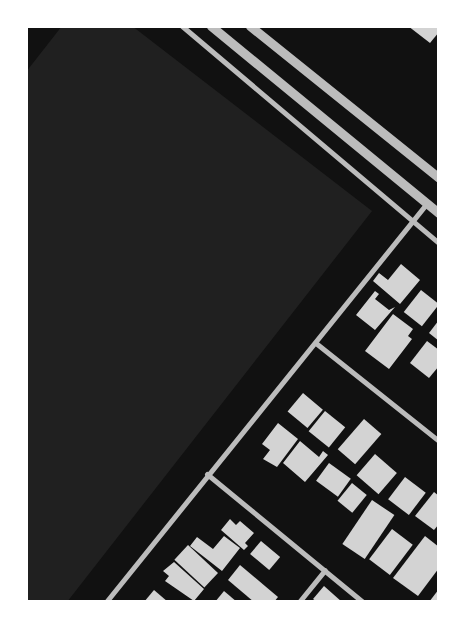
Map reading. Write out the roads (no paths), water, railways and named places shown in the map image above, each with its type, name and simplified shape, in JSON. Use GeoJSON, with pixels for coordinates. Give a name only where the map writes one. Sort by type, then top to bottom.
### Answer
{"type":"FeatureCollection","features":[{"type":"Feature","properties":{"kind":"street"},"geometry":{"type":"LineString","coordinates":[[182,26],[439,243]]}},
{"type":"Feature","properties":{"kind":"street"},"geometry":{"type":"LineString","coordinates":[[211,26],[439,213]]}},
{"type":"Feature","properties":{"kind":"street"},"geometry":{"type":"LineString","coordinates":[[250,26],[439,178]]}},
{"type":"Feature","properties":{"kind":"street"},"geometry":{"type":"LineString","coordinates":[[106,602],[207,474],[317,344],[427,203]]}},
{"type":"Feature","properties":{"kind":"street"},"geometry":{"type":"LineString","coordinates":[[317,344],[439,441]]}},
{"type":"Feature","properties":{"kind":"street"},"geometry":{"type":"LineString","coordinates":[[207,474],[364,602]]}},
{"type":"Feature","properties":{"kind":"street"},"geometry":{"type":"LineString","coordinates":[[299,602],[325,570]]}}]}
